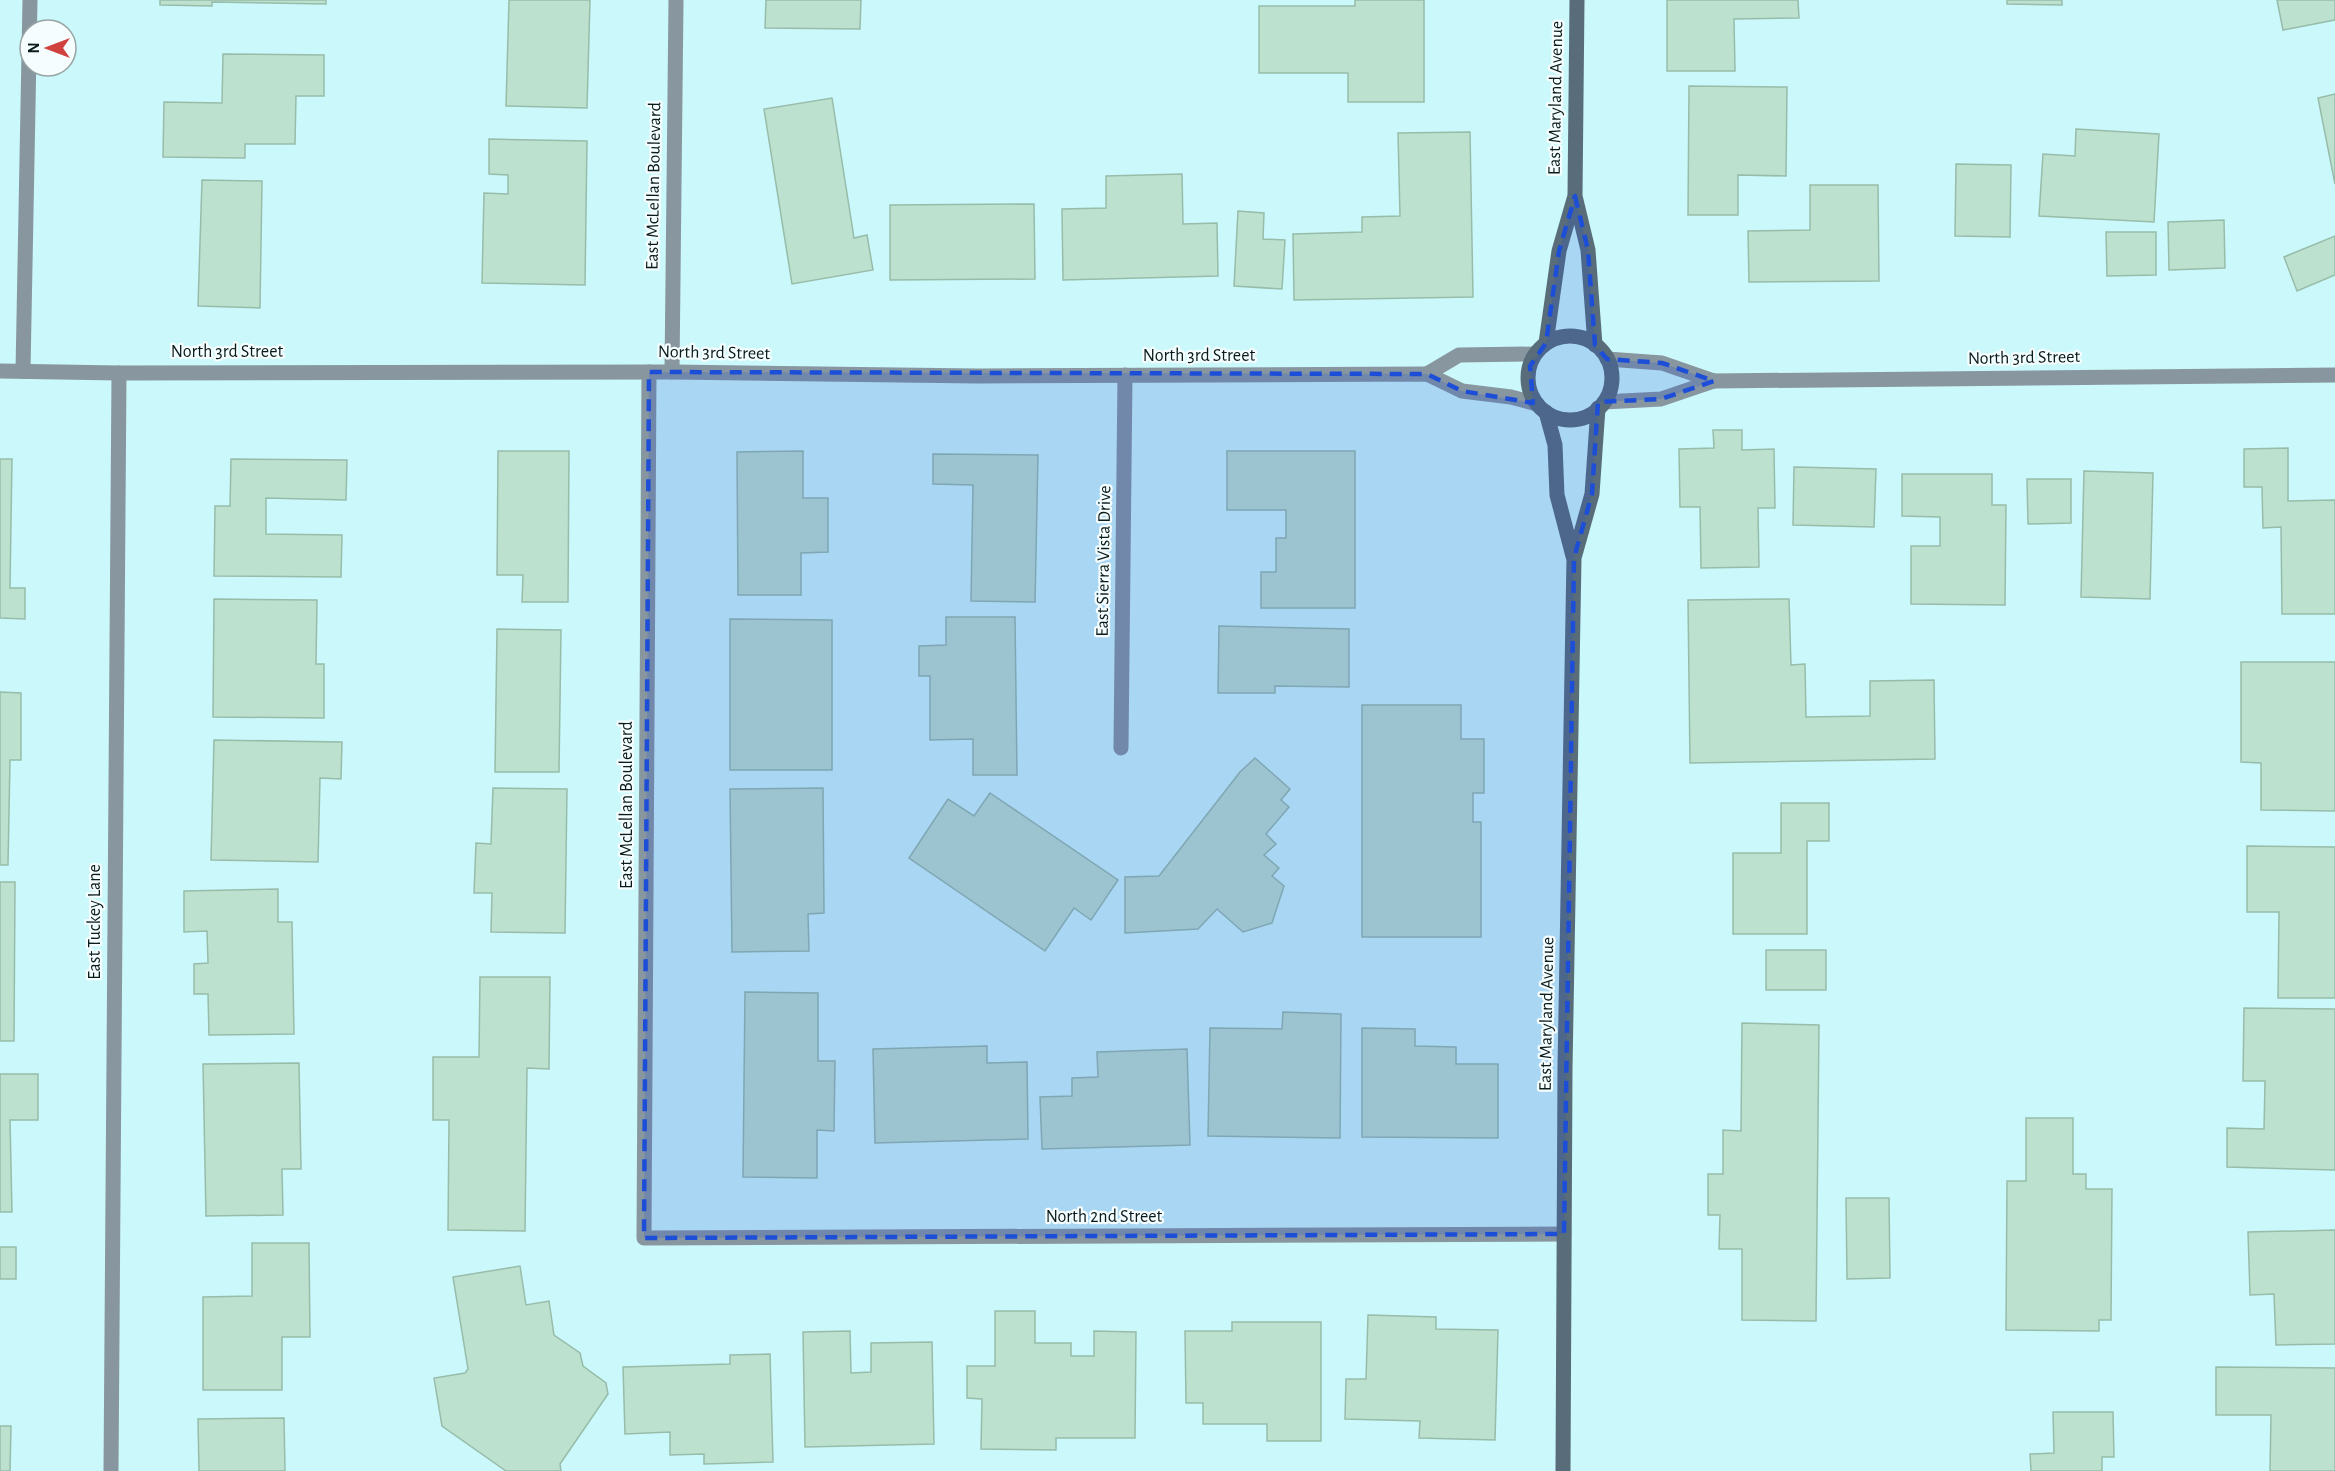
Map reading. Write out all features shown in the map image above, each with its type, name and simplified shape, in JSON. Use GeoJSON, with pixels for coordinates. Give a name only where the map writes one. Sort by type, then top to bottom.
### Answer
{"type":"FeatureCollection","features":[{"type":"Feature","properties":{"kind":"street"},"geometry":{"type":"LineString","coordinates":[[23,370],[30,0]]}},
{"type":"Feature","properties":{"kind":"street","name":"East McLellan Boulevard"},"geometry":{"type":"LineString","coordinates":[[672,372],[676,0]]}},
{"type":"Feature","properties":{"kind":"street","name":"East Maryland Avenue"},"geometry":{"type":"LineString","coordinates":[[1576,0],[1575,196],[1588,250],[1595,345]]}},
{"type":"Feature","properties":{"kind":"street","name":"East Maryland Avenue"},"geometry":{"type":"LineString","coordinates":[[1546,343],[1559,251],[1575,196]]}},
{"type":"Feature","properties":{"kind":"street"},"geometry":{"type":"LineString","coordinates":[[1427,374],[1459,355],[1535,354],[1546,343],[1556,338],[1576,336],[1595,345],[1607,358]]}},
{"type":"Feature","properties":{"kind":"street","name":"East Maryland Avenue"},"geometry":{"type":"LineString","coordinates":[[1535,354],[1528,379],[1531,392],[1542,408],[1555,446],[1557,495],[1574,558]]}},
{"type":"Feature","properties":{"kind":"street","name":"North 3rd Street"},"geometry":{"type":"LineString","coordinates":[[1607,358],[1662,363],[1714,381]]}},
{"type":"Feature","properties":{"kind":"street","name":"East Maryland Avenue"},"geometry":{"type":"LineString","coordinates":[[1563,1471],[1564,1234],[1574,558],[1592,494],[1601,405],[1609,392],[1611,381],[1607,358]]}},
{"type":"Feature","properties":{"kind":"street","name":"North 3rd Street"},"geometry":{"type":"LineString","coordinates":[[0,371],[119,373],[672,372],[978,376],[1427,374],[1462,391],[1511,397],[1542,408]]}},
{"type":"Feature","properties":{"kind":"street","name":"East McLellan Boulevard"},"geometry":{"type":"LineString","coordinates":[[644,1238],[649,372]]}},
{"type":"Feature","properties":{"kind":"street","name":"East Tuckey Lane"},"geometry":{"type":"LineString","coordinates":[[111,1471],[119,373]]}},
{"type":"Feature","properties":{"kind":"street","name":"East Sierra Vista Drive"},"geometry":{"type":"LineString","coordinates":[[1121,748],[1125,375]]}},
{"type":"Feature","properties":{"kind":"street","name":"North 3rd Street"},"geometry":{"type":"LineString","coordinates":[[1601,405],[1661,399],[1714,381],[2335,375]]}},
{"type":"Feature","properties":{"kind":"street"},"geometry":{"type":"LineString","coordinates":[[1542,408],[1556,418],[1567,420],[1589,415],[1601,405]]}},
{"type":"Feature","properties":{"kind":"street","name":"North 2nd Street"},"geometry":{"type":"LineString","coordinates":[[644,1238],[1564,1234]]}},
{"type":"Feature","properties":{"kind":"highlighted area"},"geometry":{"type":"Polygon","coordinates":[[[1575,196],[1588,250],[1595,345],[1607,359],[1662,363],[1714,381],[1661,399],[1598,402],[1592,494],[1574,558],[1564,1234],[644,1238],[649,372],[1427,374],[1462,391],[1533,403],[1530,366],[1546,343],[1559,251],[1575,196]]]}},
{"type":"Feature","properties":{"kind":"building"},"geometry":{"type":"Polygon","coordinates":[[[160,0],[326,0],[326,4],[212,2],[212,6],[160,5],[160,0]]]}},
{"type":"Feature","properties":{"kind":"building"},"geometry":{"type":"Polygon","coordinates":[[[509,0],[590,0],[587,108],[506,106],[509,0]]]}},
{"type":"Feature","properties":{"kind":"building"},"geometry":{"type":"Polygon","coordinates":[[[766,0],[861,0],[860,29],[765,28],[766,0]]]}},
{"type":"Feature","properties":{"kind":"building"},"geometry":{"type":"Polygon","coordinates":[[[1355,0],[1424,0],[1424,102],[1348,102],[1348,73],[1259,73],[1259,6],[1355,6],[1355,0]]]}},
{"type":"Feature","properties":{"kind":"building"},"geometry":{"type":"Polygon","coordinates":[[[1667,0],[1798,0],[1799,18],[1734,19],[1735,71],[1667,71],[1667,0]]]}},
{"type":"Feature","properties":{"kind":"building"},"geometry":{"type":"Polygon","coordinates":[[[2007,0],[2062,0],[2062,5],[2007,4],[2007,0]]]}},
{"type":"Feature","properties":{"kind":"building"},"geometry":{"type":"Polygon","coordinates":[[[2277,0],[2335,0],[2335,20],[2283,30],[2277,0]]]}},
{"type":"Feature","properties":{"kind":"building"},"geometry":{"type":"Polygon","coordinates":[[[223,54],[324,55],[324,96],[296,96],[295,144],[245,144],[245,158],[163,157],[164,102],[222,103],[223,54]]]}},
{"type":"Feature","properties":{"kind":"building"},"geometry":{"type":"Polygon","coordinates":[[[1689,86],[1787,87],[1786,176],[1738,175],[1738,215],[1688,215],[1689,86]]]}},
{"type":"Feature","properties":{"kind":"building"},"geometry":{"type":"Polygon","coordinates":[[[2335,94],[2335,184],[2318,98],[2335,94]]]}},
{"type":"Feature","properties":{"kind":"building"},"geometry":{"type":"Polygon","coordinates":[[[832,98],[854,238],[867,235],[873,270],[792,284],[764,109],[832,98]]]}},
{"type":"Feature","properties":{"kind":"building"},"geometry":{"type":"Polygon","coordinates":[[[2076,129],[2159,134],[2154,222],[2039,216],[2043,154],[2075,156],[2076,129]]]}},
{"type":"Feature","properties":{"kind":"building"},"geometry":{"type":"Polygon","coordinates":[[[1470,132],[1473,297],[1294,300],[1293,234],[1362,232],[1362,217],[1400,216],[1398,133],[1470,132]]]}},
{"type":"Feature","properties":{"kind":"building"},"geometry":{"type":"Polygon","coordinates":[[[489,139],[587,141],[585,285],[482,283],[484,193],[508,194],[508,175],[489,174],[489,139]]]}},
{"type":"Feature","properties":{"kind":"building"},"geometry":{"type":"Polygon","coordinates":[[[1956,164],[2011,165],[2010,237],[1955,236],[1956,164]]]}},
{"type":"Feature","properties":{"kind":"building"},"geometry":{"type":"Polygon","coordinates":[[[1182,174],[1183,224],[1217,223],[1218,276],[1063,280],[1062,209],[1106,208],[1106,176],[1182,174]]]}},
{"type":"Feature","properties":{"kind":"building"},"geometry":{"type":"Polygon","coordinates":[[[202,180],[262,181],[260,308],[198,306],[202,180]]]}},
{"type":"Feature","properties":{"kind":"building"},"geometry":{"type":"Polygon","coordinates":[[[1810,185],[1878,185],[1879,281],[1749,282],[1748,231],[1810,230],[1810,185]]]}},
{"type":"Feature","properties":{"kind":"building"},"geometry":{"type":"Polygon","coordinates":[[[1034,204],[1035,279],[890,280],[890,205],[1034,204]]]}},
{"type":"Feature","properties":{"kind":"building"},"geometry":{"type":"Polygon","coordinates":[[[1238,211],[1264,213],[1263,239],[1285,240],[1282,289],[1234,286],[1238,211]]]}},
{"type":"Feature","properties":{"kind":"building"},"geometry":{"type":"Polygon","coordinates":[[[2224,220],[2225,268],[2169,270],[2168,222],[2224,220]]]}},
{"type":"Feature","properties":{"kind":"building"},"geometry":{"type":"Polygon","coordinates":[[[2106,232],[2156,232],[2156,275],[2107,276],[2106,232]]]}},
{"type":"Feature","properties":{"kind":"building"},"geometry":{"type":"Polygon","coordinates":[[[2335,236],[2335,275],[2297,291],[2284,257],[2335,236]]]}},
{"type":"Feature","properties":{"kind":"building"},"geometry":{"type":"Polygon","coordinates":[[[1713,430],[1742,430],[1742,450],[1774,449],[1775,508],[1758,508],[1759,567],[1701,568],[1700,507],[1680,507],[1679,449],[1714,448],[1713,430]]]}},
{"type":"Feature","properties":{"kind":"building"},"geometry":{"type":"Polygon","coordinates":[[[2288,448],[2288,501],[2335,500],[2335,614],[2282,614],[2281,527],[2263,528],[2262,487],[2244,487],[2244,449],[2288,448]]]}},
{"type":"Feature","properties":{"kind":"building"},"geometry":{"type":"Polygon","coordinates":[[[498,451],[569,451],[568,602],[522,602],[523,575],[497,575],[498,451]]]}},
{"type":"Feature","properties":{"kind":"building"},"geometry":{"type":"Polygon","coordinates":[[[803,451],[803,498],[828,498],[828,552],[801,553],[801,595],[738,595],[737,452],[803,451]]]}},
{"type":"Feature","properties":{"kind":"building"},"geometry":{"type":"Polygon","coordinates":[[[1227,451],[1355,451],[1355,608],[1261,608],[1261,572],[1276,572],[1276,538],[1286,538],[1286,510],[1227,510],[1227,451]]]}},
{"type":"Feature","properties":{"kind":"building"},"geometry":{"type":"Polygon","coordinates":[[[933,454],[1038,455],[1035,602],[971,601],[973,485],[933,484],[933,454]]]}},
{"type":"Feature","properties":{"kind":"building"},"geometry":{"type":"Polygon","coordinates":[[[0,459],[12,459],[10,588],[25,588],[25,619],[0,618],[0,459]]]}},
{"type":"Feature","properties":{"kind":"building"},"geometry":{"type":"Polygon","coordinates":[[[231,459],[347,460],[346,500],[266,498],[266,534],[342,535],[341,577],[214,576],[215,506],[230,506],[231,459]]]}},
{"type":"Feature","properties":{"kind":"building"},"geometry":{"type":"Polygon","coordinates":[[[1794,467],[1876,469],[1874,527],[1793,525],[1794,467]]]}},
{"type":"Feature","properties":{"kind":"building"},"geometry":{"type":"Polygon","coordinates":[[[2084,471],[2153,473],[2150,599],[2081,597],[2084,471]]]}},
{"type":"Feature","properties":{"kind":"building"},"geometry":{"type":"Polygon","coordinates":[[[1902,474],[1992,474],[1992,505],[2006,505],[2005,605],[1911,604],[1911,546],[1940,546],[1940,517],[1902,516],[1902,474]]]}},
{"type":"Feature","properties":{"kind":"building"},"geometry":{"type":"Polygon","coordinates":[[[2027,479],[2071,479],[2071,523],[2028,524],[2027,479]]]}},
{"type":"Feature","properties":{"kind":"building"},"geometry":{"type":"Polygon","coordinates":[[[214,599],[317,600],[316,664],[324,664],[324,718],[213,717],[214,599]]]}},
{"type":"Feature","properties":{"kind":"building"},"geometry":{"type":"Polygon","coordinates":[[[1789,599],[1791,665],[1805,664],[1806,717],[1870,716],[1870,681],[1934,680],[1935,759],[1690,763],[1688,600],[1789,599]]]}},
{"type":"Feature","properties":{"kind":"building"},"geometry":{"type":"Polygon","coordinates":[[[946,617],[1015,617],[1017,775],[973,775],[973,739],[930,740],[930,676],[919,676],[919,646],[946,645],[946,617]]]}},
{"type":"Feature","properties":{"kind":"building"},"geometry":{"type":"Polygon","coordinates":[[[730,619],[832,620],[832,770],[730,770],[730,619]]]}},
{"type":"Feature","properties":{"kind":"building"},"geometry":{"type":"Polygon","coordinates":[[[1219,626],[1349,629],[1349,687],[1275,686],[1275,693],[1218,693],[1219,626]]]}},
{"type":"Feature","properties":{"kind":"building"},"geometry":{"type":"Polygon","coordinates":[[[497,629],[561,630],[559,772],[495,772],[497,629]]]}},
{"type":"Feature","properties":{"kind":"building"},"geometry":{"type":"Polygon","coordinates":[[[2241,662],[2335,662],[2335,811],[2261,810],[2261,763],[2241,762],[2241,662]]]}},
{"type":"Feature","properties":{"kind":"building"},"geometry":{"type":"Polygon","coordinates":[[[0,692],[21,693],[21,760],[10,760],[8,865],[0,865],[0,692]]]}},
{"type":"Feature","properties":{"kind":"building"},"geometry":{"type":"Polygon","coordinates":[[[1362,705],[1461,705],[1461,739],[1484,739],[1484,793],[1473,793],[1473,822],[1481,822],[1481,937],[1362,937],[1362,705]]]}},
{"type":"Feature","properties":{"kind":"building"},"geometry":{"type":"Polygon","coordinates":[[[214,740],[342,742],[341,779],[320,778],[318,862],[211,860],[214,740]]]}},
{"type":"Feature","properties":{"kind":"building"},"geometry":{"type":"Polygon","coordinates":[[[1255,758],[1290,789],[1281,800],[1289,807],[1266,834],[1276,844],[1264,855],[1279,868],[1272,876],[1284,886],[1272,923],[1243,932],[1217,909],[1198,929],[1125,933],[1125,877],[1159,876],[1240,772],[1255,758]]]}},
{"type":"Feature","properties":{"kind":"building"},"geometry":{"type":"Polygon","coordinates":[[[493,788],[567,789],[565,933],[491,932],[492,893],[474,893],[476,843],[491,844],[493,788]]]}},
{"type":"Feature","properties":{"kind":"building"},"geometry":{"type":"Polygon","coordinates":[[[823,788],[824,913],[808,914],[809,951],[732,952],[730,789],[823,788]]]}},
{"type":"Feature","properties":{"kind":"building"},"geometry":{"type":"Polygon","coordinates":[[[990,793],[1118,880],[1091,920],[1074,908],[1045,951],[909,858],[948,799],[974,816],[990,793]]]}},
{"type":"Feature","properties":{"kind":"building"},"geometry":{"type":"Polygon","coordinates":[[[1781,803],[1829,803],[1829,841],[1807,841],[1807,934],[1733,934],[1733,853],[1781,853],[1781,803]]]}},
{"type":"Feature","properties":{"kind":"building"},"geometry":{"type":"Polygon","coordinates":[[[2247,846],[2335,847],[2335,998],[2278,998],[2279,912],[2247,912],[2247,846]]]}},
{"type":"Feature","properties":{"kind":"building"},"geometry":{"type":"Polygon","coordinates":[[[0,882],[15,882],[14,1041],[0,1041],[0,882]]]}},
{"type":"Feature","properties":{"kind":"building"},"geometry":{"type":"Polygon","coordinates":[[[278,889],[278,922],[292,922],[294,1034],[209,1035],[208,994],[194,994],[194,964],[208,963],[207,931],[184,932],[184,891],[278,889]]]}},
{"type":"Feature","properties":{"kind":"building"},"geometry":{"type":"Polygon","coordinates":[[[1766,950],[1826,950],[1826,990],[1766,990],[1766,950]]]}},
{"type":"Feature","properties":{"kind":"building"},"geometry":{"type":"Polygon","coordinates":[[[480,977],[550,977],[549,1069],[527,1068],[525,1231],[448,1230],[449,1120],[433,1120],[433,1057],[479,1057],[480,977]]]}},
{"type":"Feature","properties":{"kind":"building"},"geometry":{"type":"Polygon","coordinates":[[[745,992],[818,993],[818,1061],[835,1061],[834,1131],[817,1130],[817,1178],[743,1177],[745,992]]]}},
{"type":"Feature","properties":{"kind":"building"},"geometry":{"type":"Polygon","coordinates":[[[2244,1008],[2335,1009],[2335,1170],[2227,1167],[2227,1128],[2264,1129],[2265,1081],[2243,1081],[2244,1008]]]}},
{"type":"Feature","properties":{"kind":"building"},"geometry":{"type":"Polygon","coordinates":[[[1283,1012],[1341,1014],[1340,1138],[1208,1136],[1210,1028],[1282,1029],[1283,1012]]]}},
{"type":"Feature","properties":{"kind":"building"},"geometry":{"type":"Polygon","coordinates":[[[1742,1023],[1819,1025],[1816,1321],[1742,1320],[1742,1249],[1719,1249],[1720,1215],[1708,1215],[1708,1174],[1723,1174],[1723,1130],[1741,1131],[1742,1023]]]}},
{"type":"Feature","properties":{"kind":"building"},"geometry":{"type":"Polygon","coordinates":[[[1362,1028],[1415,1029],[1415,1046],[1456,1047],[1456,1064],[1498,1064],[1498,1138],[1362,1137],[1362,1028]]]}},
{"type":"Feature","properties":{"kind":"building"},"geometry":{"type":"Polygon","coordinates":[[[987,1046],[987,1063],[1027,1062],[1028,1139],[875,1143],[873,1049],[987,1046]]]}},
{"type":"Feature","properties":{"kind":"building"},"geometry":{"type":"Polygon","coordinates":[[[1187,1049],[1190,1145],[1042,1149],[1040,1097],[1072,1096],[1072,1078],[1098,1077],[1097,1052],[1187,1049]]]}},
{"type":"Feature","properties":{"kind":"building"},"geometry":{"type":"Polygon","coordinates":[[[299,1063],[301,1169],[282,1169],[283,1215],[206,1216],[203,1064],[299,1063]]]}},
{"type":"Feature","properties":{"kind":"building"},"geometry":{"type":"Polygon","coordinates":[[[0,1074],[38,1074],[38,1120],[10,1120],[12,1212],[0,1212],[0,1074]]]}},
{"type":"Feature","properties":{"kind":"building"},"geometry":{"type":"Polygon","coordinates":[[[2026,1118],[2073,1118],[2073,1174],[2086,1174],[2086,1189],[2112,1189],[2111,1320],[2099,1320],[2099,1331],[2006,1330],[2007,1181],[2026,1181],[2026,1118]]]}},
{"type":"Feature","properties":{"kind":"building"},"geometry":{"type":"Polygon","coordinates":[[[1846,1198],[1889,1198],[1890,1278],[1847,1279],[1846,1198]]]}},
{"type":"Feature","properties":{"kind":"building"},"geometry":{"type":"Polygon","coordinates":[[[2335,1230],[2335,1344],[2276,1345],[2274,1294],[2250,1295],[2248,1232],[2335,1230]]]}},
{"type":"Feature","properties":{"kind":"building"},"geometry":{"type":"Polygon","coordinates":[[[252,1243],[309,1243],[310,1337],[282,1337],[282,1390],[203,1390],[203,1297],[252,1296],[252,1243]]]}},
{"type":"Feature","properties":{"kind":"building"},"geometry":{"type":"Polygon","coordinates":[[[0,1247],[16,1247],[16,1279],[0,1279],[0,1247]]]}},
{"type":"Feature","properties":{"kind":"building"},"geometry":{"type":"Polygon","coordinates":[[[520,1266],[526,1305],[549,1301],[554,1335],[580,1353],[583,1366],[606,1383],[608,1394],[560,1464],[561,1471],[506,1471],[442,1426],[434,1378],[465,1373],[468,1369],[453,1277],[520,1266]]]}},
{"type":"Feature","properties":{"kind":"building"},"geometry":{"type":"Polygon","coordinates":[[[995,1311],[1035,1311],[1035,1343],[1071,1343],[1071,1356],[1094,1356],[1094,1331],[1136,1332],[1135,1438],[1056,1438],[1056,1450],[981,1449],[982,1399],[967,1398],[967,1366],[995,1366],[995,1311]]]}},
{"type":"Feature","properties":{"kind":"building"},"geometry":{"type":"Polygon","coordinates":[[[1368,1315],[1436,1317],[1436,1329],[1498,1330],[1495,1440],[1419,1438],[1420,1421],[1345,1419],[1346,1379],[1366,1379],[1368,1315]]]}},
{"type":"Feature","properties":{"kind":"building"},"geometry":{"type":"Polygon","coordinates":[[[1232,1322],[1321,1322],[1321,1441],[1267,1441],[1267,1424],[1203,1424],[1203,1403],[1186,1403],[1185,1331],[1232,1331],[1232,1322]]]}},
{"type":"Feature","properties":{"kind":"building"},"geometry":{"type":"Polygon","coordinates":[[[850,1331],[851,1373],[871,1372],[871,1343],[932,1342],[934,1444],[805,1447],[803,1332],[850,1331]]]}},
{"type":"Feature","properties":{"kind":"building"},"geometry":{"type":"Polygon","coordinates":[[[770,1354],[773,1462],[704,1464],[704,1454],[670,1455],[670,1432],[625,1434],[623,1367],[730,1364],[730,1355],[770,1354]]]}},
{"type":"Feature","properties":{"kind":"building"},"geometry":{"type":"Polygon","coordinates":[[[2216,1367],[2335,1368],[2335,1471],[2270,1471],[2271,1415],[2216,1415],[2216,1367]]]}},
{"type":"Feature","properties":{"kind":"building"},"geometry":{"type":"Polygon","coordinates":[[[2053,1412],[2113,1412],[2114,1457],[2102,1457],[2102,1471],[2031,1471],[2030,1454],[2054,1453],[2053,1412]]]}},
{"type":"Feature","properties":{"kind":"building"},"geometry":{"type":"Polygon","coordinates":[[[284,1418],[285,1471],[199,1471],[198,1419],[284,1418]]]}},
{"type":"Feature","properties":{"kind":"building"},"geometry":{"type":"Polygon","coordinates":[[[0,1426],[11,1426],[10,1471],[0,1471],[0,1426]]]}}]}
